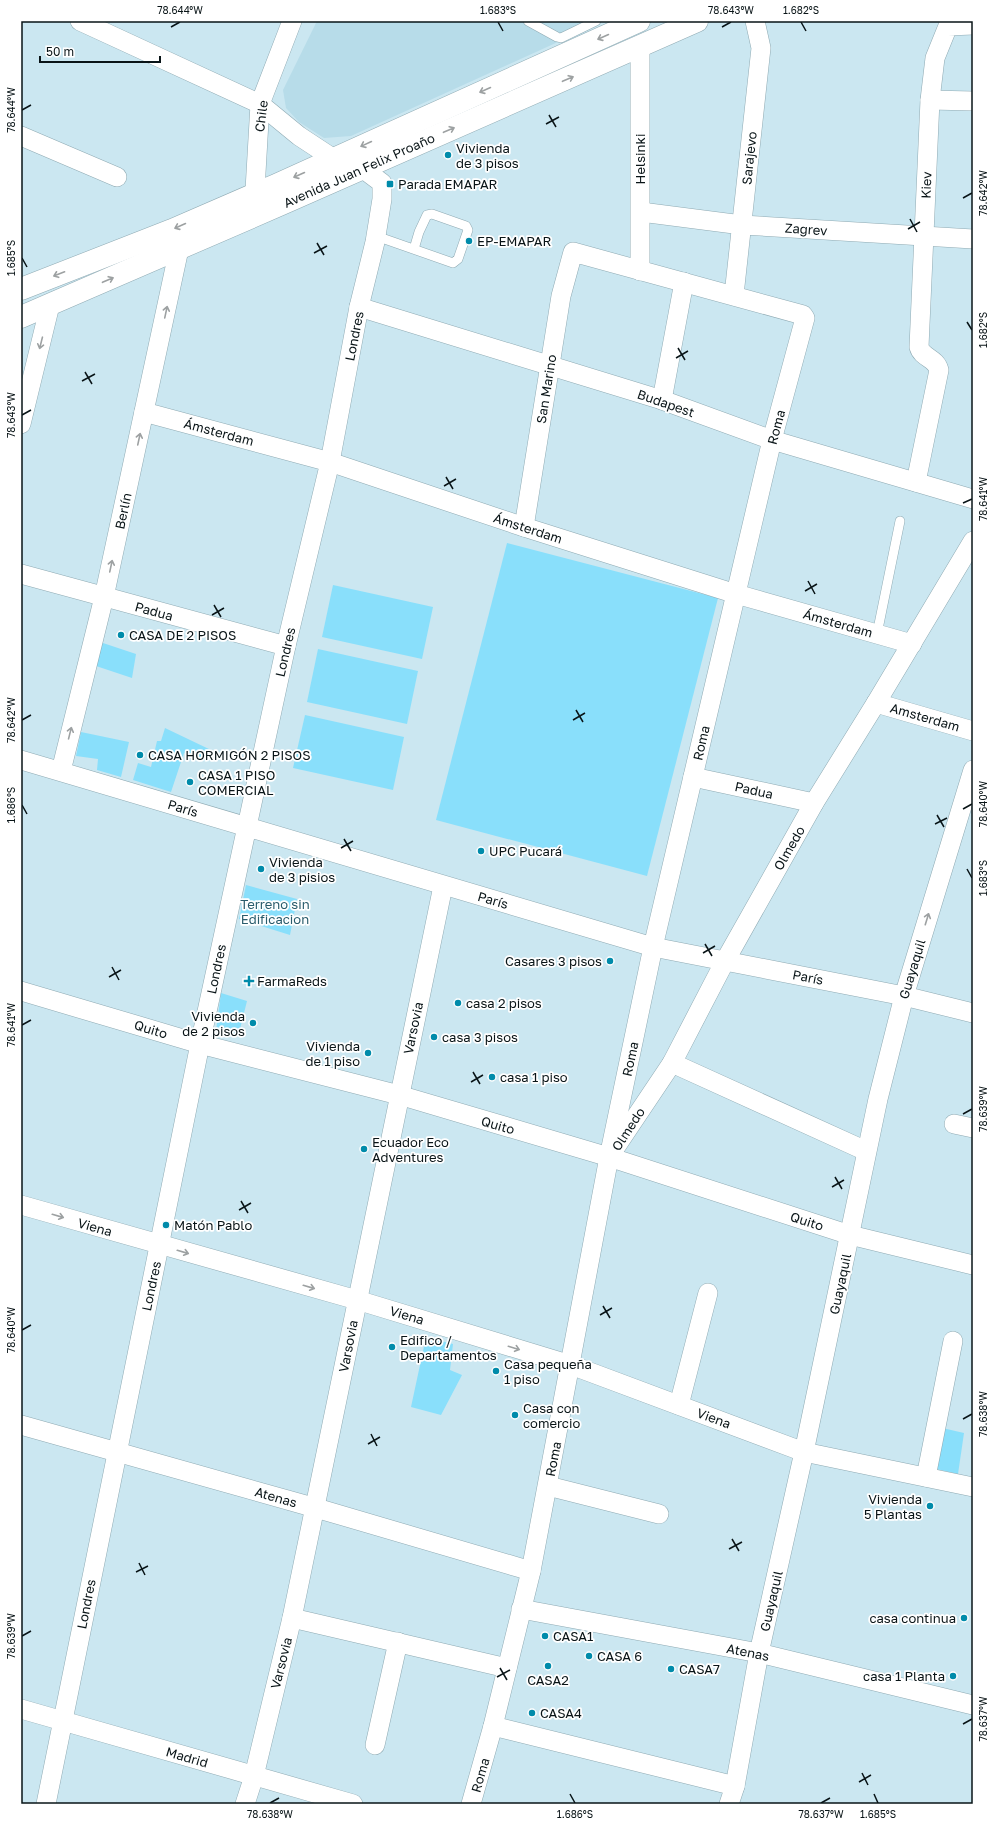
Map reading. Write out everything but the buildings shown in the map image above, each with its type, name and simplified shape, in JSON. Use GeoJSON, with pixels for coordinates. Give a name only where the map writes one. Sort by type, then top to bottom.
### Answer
{"type":"FeatureCollection","features":[{"type":"Feature","properties":{"kind":"street"},"geometry":{"type":"LineString","coordinates":[[80,21],[260,104],[300,136],[334,158],[362,168]]}},
{"type":"Feature","properties":{"kind":"street","name":"Chile"},"geometry":{"type":"LineString","coordinates":[[253,217],[260,104],[292,21]]}},
{"type":"Feature","properties":{"kind":"street","name":"Avenida Juan Felix Proaño"},"geometry":{"type":"LineString","coordinates":[[21,289],[172,230],[639,21]]}},
{"type":"Feature","properties":{"kind":"street","name":"Avenida Juan Felix Proaño"},"geometry":{"type":"LineString","coordinates":[[21,317],[640,48],[697,21]]}},
{"type":"Feature","properties":{"kind":"street","name":"Sarajevo"},"geometry":{"type":"LineString","coordinates":[[734,295],[761,48],[755,21]]}},
{"type":"Feature","properties":{"kind":"street","name":"Kiev"},"geometry":{"type":"LineString","coordinates":[[916,482],[939,370],[936,362],[922,353],[919,347],[930,100],[935,58],[948,26],[973,25]]}},
{"type":"Feature","properties":{"kind":"street","name":"Helsinki"},"geometry":{"type":"LineString","coordinates":[[640,48],[640,272]]}},
{"type":"Feature","properties":{"kind":"street"},"geometry":{"type":"LineString","coordinates":[[930,100],[973,101]]}},
{"type":"Feature","properties":{"kind":"street"},"geometry":{"type":"LineString","coordinates":[[21,136],[117,177]]}},
{"type":"Feature","properties":{"kind":"street","name":"Londres"},"geometry":{"type":"LineString","coordinates":[[46,1804],[200,1044],[286,646],[330,462],[359,307],[376,236],[382,199],[382,183],[362,168]]}},
{"type":"Feature","properties":{"kind":"street","name":"Zagrev"},"geometry":{"type":"LineString","coordinates":[[640,212],[742,225],[973,239]]}},
{"type":"Feature","properties":{"kind":"street","name":"Berlín"},"geometry":{"type":"LineString","coordinates":[[61,771],[104,597],[179,249]]}},
{"type":"Feature","properties":{"kind":"street","name":"San Marino"},"geometry":{"type":"LineString","coordinates":[[524,528],[561,296],[573,252],[640,272]]}},
{"type":"Feature","properties":{"kind":"street"},"geometry":{"type":"LineString","coordinates":[[640,272],[734,295]]}},
{"type":"Feature","properties":{"kind":"street"},"geometry":{"type":"LineString","coordinates":[[662,400],[684,282]]}},
{"type":"Feature","properties":{"kind":"street","name":"Roma"},"geometry":{"type":"LineString","coordinates":[[471,1804],[494,1726],[531,1571],[609,1158],[653,947],[772,440],[804,317],[734,295]]}},
{"type":"Feature","properties":{"kind":"street"},"geometry":{"type":"LineString","coordinates":[[21,423],[50,305]]}},
{"type":"Feature","properties":{"kind":"street","name":"Budapest"},"geometry":{"type":"LineString","coordinates":[[359,307],[662,400],[772,440],[973,499]]}},
{"type":"Feature","properties":{"kind":"street","name":"Ámsterdam"},"geometry":{"type":"LineString","coordinates":[[144,412],[330,462],[524,528],[736,594],[912,644]]}},
{"type":"Feature","properties":{"kind":"street","name":"Olmedo"},"geometry":{"type":"LineString","coordinates":[[609,1158],[672,1063],[724,961],[814,803],[971,549]]}},
{"type":"Feature","properties":{"kind":"street","name":"Padua"},"geometry":{"type":"LineString","coordinates":[[21,574],[286,646]]}},
{"type":"Feature","properties":{"kind":"street","name":"Amsterdam"},"geometry":{"type":"LineString","coordinates":[[876,704],[973,731]]}},
{"type":"Feature","properties":{"kind":"street","name":"París"},"geometry":{"type":"LineString","coordinates":[[21,760],[653,947],[904,996],[973,1013]]}},
{"type":"Feature","properties":{"kind":"street","name":"Guayaquil"},"geometry":{"type":"LineString","coordinates":[[729,1804],[735,1786],[759,1653],[804,1452],[850,1235],[866,1151],[904,996],[973,770]]}},
{"type":"Feature","properties":{"kind":"street","name":"Padua"},"geometry":{"type":"LineString","coordinates":[[693,777],[814,803]]}},
{"type":"Feature","properties":{"kind":"street","name":"Varsovia"},"geometry":{"type":"LineString","coordinates":[[245,1804],[254,1776],[292,1618],[316,1508],[398,1095],[443,886]]}},
{"type":"Feature","properties":{"kind":"street","name":"Quito"},"geometry":{"type":"LineString","coordinates":[[21,990],[200,1044],[398,1095],[609,1158],[850,1235],[973,1265]]}},
{"type":"Feature","properties":{"kind":"street"},"geometry":{"type":"LineString","coordinates":[[672,1063],[866,1151]]}},
{"type":"Feature","properties":{"kind":"street"},"geometry":{"type":"LineString","coordinates":[[954,1124],[973,1128]]}},
{"type":"Feature","properties":{"kind":"street","name":"Viena"},"geometry":{"type":"LineString","coordinates":[[21,1205],[357,1300],[571,1365],[804,1452],[973,1488]]}},
{"type":"Feature","properties":{"kind":"street"},"geometry":{"type":"LineString","coordinates":[[679,1405],[708,1294]]}},
{"type":"Feature","properties":{"kind":"street"},"geometry":{"type":"LineString","coordinates":[[926,1477],[953,1341]]}},
{"type":"Feature","properties":{"kind":"street","name":"Atenas"},"geometry":{"type":"LineString","coordinates":[[21,1425],[316,1508],[531,1571]]}},
{"type":"Feature","properties":{"kind":"street"},"geometry":{"type":"LineString","coordinates":[[548,1486],[659,1514]]}},
{"type":"Feature","properties":{"kind":"street","name":"Atenas"},"geometry":{"type":"LineString","coordinates":[[521,1609],[759,1653],[973,1705]]}},
{"type":"Feature","properties":{"kind":"street"},"geometry":{"type":"LineString","coordinates":[[292,1618],[507,1668]]}},
{"type":"Feature","properties":{"kind":"street"},"geometry":{"type":"LineString","coordinates":[[375,1745],[398,1642]]}},
{"type":"Feature","properties":{"kind":"street","name":"Madrid"},"geometry":{"type":"LineString","coordinates":[[21,1709],[354,1804]]}},
{"type":"Feature","properties":{"kind":"street"},"geometry":{"type":"LineString","coordinates":[[494,1726],[735,1786]]}},
{"type":"Feature","properties":{"kind":"lane"},"geometry":{"type":"LineString","coordinates":[[528,21],[557,38],[561,38],[596,21]]}},
{"type":"Feature","properties":{"kind":"lane"},"geometry":{"type":"LineString","coordinates":[[376,236],[453,263],[458,259],[468,228],[432,214],[427,215],[419,232],[414,249]]}},
{"type":"Feature","properties":{"kind":"lane"},"geometry":{"type":"LineString","coordinates":[[877,634],[900,521]]}},
{"type":"Feature","properties":{"kind":"shaded area"},"geometry":{"type":"Polygon","coordinates":[[[317,21],[604,21],[351,136],[324,138],[299,122],[286,108],[283,90],[317,21]]]}},
{"type":"Feature","properties":{"kind":"green space"},"geometry":{"type":"Polygon","coordinates":[[[507,543],[718,598],[647,876],[436,820],[507,543]]]}},
{"type":"Feature","properties":{"kind":"green space"},"geometry":{"type":"Polygon","coordinates":[[[333,585],[433,607],[422,659],[322,637],[333,585]]]}},
{"type":"Feature","properties":{"kind":"green space"},"geometry":{"type":"Polygon","coordinates":[[[100,642],[136,654],[132,678],[96,666],[100,642]]]}},
{"type":"Feature","properties":{"kind":"green space"},"geometry":{"type":"Polygon","coordinates":[[[318,649],[418,671],[407,724],[307,702],[318,649]]]}},
{"type":"Feature","properties":{"kind":"green space"},"geometry":{"type":"Polygon","coordinates":[[[305,715],[404,737],[393,790],[293,768],[305,715]]]}},
{"type":"Feature","properties":{"kind":"green space"},"geometry":{"type":"Polygon","coordinates":[[[165,728],[211,750],[208,762],[184,753],[171,792],[133,780],[138,763],[151,767],[157,741],[161,741],[165,728]]]}},
{"type":"Feature","properties":{"kind":"green space"},"geometry":{"type":"Polygon","coordinates":[[[81,732],[129,742],[121,777],[97,770],[98,759],[76,756],[81,732]]]}},
{"type":"Feature","properties":{"kind":"green space","name":"Terreno sin Edificacion"},"geometry":{"type":"Polygon","coordinates":[[[246,885],[297,899],[290,935],[239,919],[246,885]]]}},
{"type":"Feature","properties":{"kind":"green space"},"geometry":{"type":"Polygon","coordinates":[[[221,993],[247,1001],[238,1037],[216,1031],[221,993]]]}},
{"type":"Feature","properties":{"kind":"green space"},"geometry":{"type":"Polygon","coordinates":[[[426,1337],[453,1344],[450,1370],[462,1375],[441,1415],[411,1407],[426,1337]]]}},
{"type":"Feature","properties":{"kind":"green space"},"geometry":{"type":"Polygon","coordinates":[[[938,1427],[964,1433],[958,1474],[932,1468],[938,1427]]]}},
{"type":"Feature","properties":{"kind":"place","name":"Vivienda de 3 pisos"},"geometry":{"type":"Point","coordinates":[448,155]}},
{"type":"Feature","properties":{"kind":"place","name":"Parada EMAPAR"},"geometry":{"type":"Point","coordinates":[390,184]}},
{"type":"Feature","properties":{"kind":"place","name":"EP-EMAPAR"},"geometry":{"type":"Point","coordinates":[469,241]}},
{"type":"Feature","properties":{"kind":"place","name":"CASA DE 2 PISOS"},"geometry":{"type":"Point","coordinates":[121,635]}},
{"type":"Feature","properties":{"kind":"place","name":"CASA HORMIGÓN 2 PISOS"},"geometry":{"type":"Point","coordinates":[140,755]}},
{"type":"Feature","properties":{"kind":"place","name":"CASA 1 PISO COMERCIAL"},"geometry":{"type":"Point","coordinates":[190,782]}},
{"type":"Feature","properties":{"kind":"place","name":"UPC Pucará"},"geometry":{"type":"Point","coordinates":[481,851]}},
{"type":"Feature","properties":{"kind":"place","name":"Vivienda de 3 pisios"},"geometry":{"type":"Point","coordinates":[261,869]}},
{"type":"Feature","properties":{"kind":"place","name":"Casares 3 pisos"},"geometry":{"type":"Point","coordinates":[610,961]}},
{"type":"Feature","properties":{"kind":"place","name":"FarmaReds"},"geometry":{"type":"Point","coordinates":[249,981]}},
{"type":"Feature","properties":{"kind":"place","name":"casa 2 pisos"},"geometry":{"type":"Point","coordinates":[458,1003]}},
{"type":"Feature","properties":{"kind":"place","name":"Vivienda de 2 pisos"},"geometry":{"type":"Point","coordinates":[253,1023]}},
{"type":"Feature","properties":{"kind":"place","name":"casa 3 pisos"},"geometry":{"type":"Point","coordinates":[434,1037]}},
{"type":"Feature","properties":{"kind":"place","name":"Vivienda de 1 piso"},"geometry":{"type":"Point","coordinates":[368,1053]}},
{"type":"Feature","properties":{"kind":"place","name":"casa 1 piso"},"geometry":{"type":"Point","coordinates":[492,1077]}},
{"type":"Feature","properties":{"kind":"place","name":"Ecuador Eco Adventures"},"geometry":{"type":"Point","coordinates":[364,1149]}},
{"type":"Feature","properties":{"kind":"place","name":"Matón Pablo"},"geometry":{"type":"Point","coordinates":[166,1225]}},
{"type":"Feature","properties":{"kind":"place","name":"Edifico / Departamentos"},"geometry":{"type":"Point","coordinates":[392,1347]}},
{"type":"Feature","properties":{"kind":"place","name":"Casa pequeña 1 piso"},"geometry":{"type":"Point","coordinates":[496,1371]}},
{"type":"Feature","properties":{"kind":"place","name":"Casa con comercio"},"geometry":{"type":"Point","coordinates":[515,1415]}},
{"type":"Feature","properties":{"kind":"place","name":"Vivienda 5 Plantas"},"geometry":{"type":"Point","coordinates":[930,1506]}},
{"type":"Feature","properties":{"kind":"place","name":"casa continua"},"geometry":{"type":"Point","coordinates":[964,1618]}},
{"type":"Feature","properties":{"kind":"place","name":"CASA1"},"geometry":{"type":"Point","coordinates":[545,1636]}},
{"type":"Feature","properties":{"kind":"place","name":"CASA 6"},"geometry":{"type":"Point","coordinates":[589,1656]}},
{"type":"Feature","properties":{"kind":"place","name":"CASA2"},"geometry":{"type":"Point","coordinates":[548,1666]}},
{"type":"Feature","properties":{"kind":"place","name":"CASA7"},"geometry":{"type":"Point","coordinates":[671,1669]}},
{"type":"Feature","properties":{"kind":"place","name":"casa 1 Planta"},"geometry":{"type":"Point","coordinates":[953,1676]}},
{"type":"Feature","properties":{"kind":"place","name":"CASA4"},"geometry":{"type":"Point","coordinates":[532,1713]}}]}
